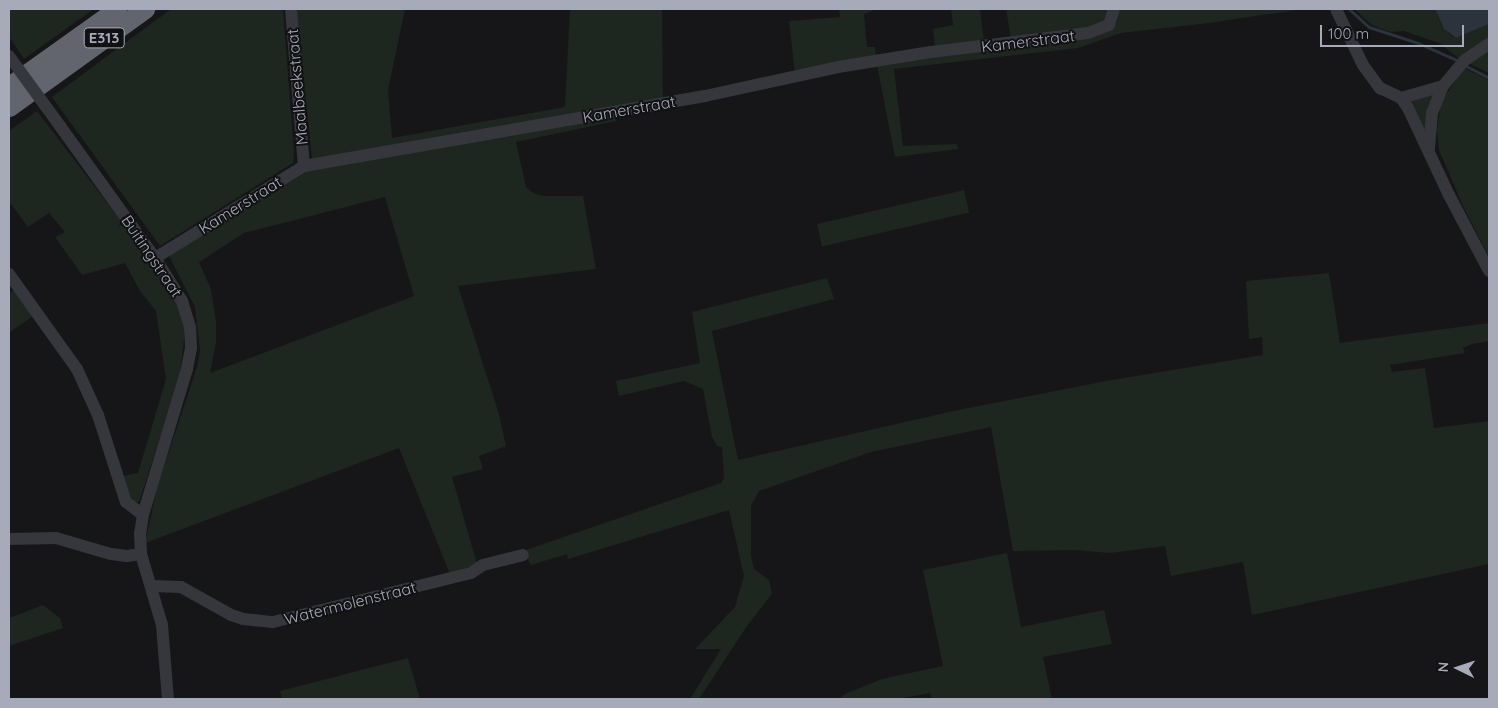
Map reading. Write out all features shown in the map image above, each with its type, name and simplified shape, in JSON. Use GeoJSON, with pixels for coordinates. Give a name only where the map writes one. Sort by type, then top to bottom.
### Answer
{"type":"FeatureCollection","features":[{"type":"Feature","properties":{"kind":"highway","name":"E313"},"geometry":{"type":"LineString","coordinates":[[9,86],[117,9]]}},
{"type":"Feature","properties":{"kind":"highway","name":"E313"},"geometry":{"type":"LineString","coordinates":[[9,106],[145,9]]}},
{"type":"Feature","properties":{"kind":"street","name":"Maalbeekstraat"},"geometry":{"type":"LineString","coordinates":[[291,9],[304,166]]}},
{"type":"Feature","properties":{"kind":"street","name":"Kamerstraat"},"geometry":{"type":"LineString","coordinates":[[155,258],[304,166],[705,96],[838,67],[932,52],[1088,33],[1109,25],[1114,9]]}},
{"type":"Feature","properties":{"kind":"street"},"geometry":{"type":"LineString","coordinates":[[1336,9],[1372,80],[1380,88],[1401,98],[1489,271]]}},
{"type":"Feature","properties":{"kind":"street"},"geometry":{"type":"LineString","coordinates":[[1430,153],[1428,140],[1432,113],[1443,86],[1461,64],[1489,44]]}},
{"type":"Feature","properties":{"kind":"street","name":"Buitingstraat"},"geometry":{"type":"LineString","coordinates":[[9,56],[155,258],[182,301],[190,327],[187,369],[142,515],[140,540],[141,554],[162,625],[168,699]]}},
{"type":"Feature","properties":{"kind":"street"},"geometry":{"type":"LineString","coordinates":[[1401,98],[1443,86]]}},
{"type":"Feature","properties":{"kind":"street"},"geometry":{"type":"LineString","coordinates":[[9,274],[76,370],[98,415],[126,502],[142,515]]}},
{"type":"Feature","properties":{"kind":"street"},"geometry":{"type":"LineString","coordinates":[[9,539],[56,538],[111,554],[126,556],[141,554]]}},
{"type":"Feature","properties":{"kind":"street","name":"Watermolenstraat"},"geometry":{"type":"LineString","coordinates":[[151,586],[175,585],[243,620],[272,622],[471,573],[483,565],[523,554]]}},
{"type":"Feature","properties":{"kind":"shaded area"},"geometry":{"type":"Polygon","coordinates":[[[9,9],[94,9],[24,59],[9,37],[9,9]]]}},
{"type":"Feature","properties":{"kind":"shaded area"},"geometry":{"type":"Polygon","coordinates":[[[171,9],[283,9],[294,152],[293,163],[160,246],[52,97],[171,9]]]}},
{"type":"Feature","properties":{"kind":"shaded area"},"geometry":{"type":"Polygon","coordinates":[[[296,9],[405,9],[388,90],[392,138],[565,107],[570,9],[662,9],[663,100],[614,109],[616,121],[516,142],[526,187],[533,193],[544,196],[583,196],[596,269],[458,286],[499,414],[506,446],[479,456],[483,469],[452,477],[477,564],[450,574],[399,448],[145,543],[157,488],[197,367],[200,351],[195,307],[169,256],[313,168],[296,9]],[[385,197],[244,233],[199,262],[211,289],[216,322],[216,342],[210,373],[414,296],[385,197]]]}},
{"type":"Feature","properties":{"kind":"shaded area"},"geometry":{"type":"Polygon","coordinates":[[[839,9],[877,9],[864,14],[867,47],[875,47],[876,55],[935,48],[933,29],[953,25],[951,9],[980,9],[984,42],[1011,39],[1006,9],[1111,9],[1106,23],[1117,22],[1118,9],[1303,9],[1209,23],[1121,33],[1078,48],[894,69],[903,146],[957,144],[958,149],[895,157],[877,65],[795,73],[789,21],[840,17],[839,9]]]}},
{"type":"Feature","properties":{"kind":"shaded area"},"geometry":{"type":"Polygon","coordinates":[[[1354,9],[1435,9],[1442,26],[1451,36],[1456,38],[1489,24],[1489,40],[1461,60],[1439,43],[1404,31],[1390,32],[1372,25],[1354,9]]]}},
{"type":"Feature","properties":{"kind":"shaded area"},"geometry":{"type":"Polygon","coordinates":[[[1435,9],[1489,9],[1489,24],[1456,38],[1444,29],[1435,9]]]}},
{"type":"Feature","properties":{"kind":"shaded area"},"geometry":{"type":"Polygon","coordinates":[[[1489,48],[1489,73],[1468,63],[1489,48]]]}},
{"type":"Feature","properties":{"kind":"shaded area"},"geometry":{"type":"Polygon","coordinates":[[[1464,68],[1489,80],[1489,257],[1463,206],[1439,150],[1437,131],[1441,102],[1464,68]]]}},
{"type":"Feature","properties":{"kind":"shaded area"},"geometry":{"type":"Polygon","coordinates":[[[1428,94],[1434,96],[1424,133],[1411,109],[1411,100],[1428,94]]]}},
{"type":"Feature","properties":{"kind":"shaded area"},"geometry":{"type":"Polygon","coordinates":[[[37,111],[118,217],[179,305],[185,330],[180,376],[139,502],[133,502],[122,476],[138,473],[166,379],[156,311],[140,291],[125,263],[82,275],[55,237],[65,232],[49,213],[28,227],[11,204],[9,205],[9,131],[37,111]]]}},
{"type":"Feature","properties":{"kind":"shaded area"},"geometry":{"type":"Polygon","coordinates":[[[964,190],[969,212],[822,246],[817,224],[964,190]]]}},
{"type":"Feature","properties":{"kind":"shaded area"},"geometry":{"type":"Polygon","coordinates":[[[1329,273],[1340,343],[1489,323],[1489,341],[1472,344],[1463,348],[1465,353],[1390,365],[1392,372],[1425,368],[1434,428],[1489,421],[1489,564],[1252,615],[1243,562],[1171,576],[1165,546],[1110,553],[1074,550],[1013,551],[991,427],[871,452],[759,491],[751,506],[751,556],[754,569],[769,580],[772,594],[747,626],[699,699],[690,699],[721,649],[695,649],[735,607],[744,576],[729,510],[568,559],[567,554],[531,565],[528,560],[526,550],[721,483],[724,478],[722,447],[717,446],[712,437],[703,389],[684,381],[619,396],[616,381],[700,363],[692,312],[827,278],[834,299],[712,331],[738,460],[958,410],[1106,381],[1263,355],[1262,337],[1249,339],[1246,281],[1329,273]]]}},
{"type":"Feature","properties":{"kind":"shaded area"},"geometry":{"type":"Polygon","coordinates":[[[14,290],[33,316],[9,333],[9,293],[14,290]]]}},
{"type":"Feature","properties":{"kind":"shaded area"},"geometry":{"type":"Polygon","coordinates":[[[1007,553],[1021,627],[1104,610],[1112,644],[1043,657],[1052,699],[932,699],[930,693],[897,699],[839,699],[845,694],[882,679],[943,666],[923,570],[1007,553]]]}},
{"type":"Feature","properties":{"kind":"shaded area"},"geometry":{"type":"Polygon","coordinates":[[[43,605],[60,618],[63,628],[9,646],[9,618],[43,605]]]}},
{"type":"Feature","properties":{"kind":"shaded area"},"geometry":{"type":"Polygon","coordinates":[[[408,658],[420,699],[282,699],[280,691],[408,658]]]}},
{"type":"Feature","properties":{"kind":"waterway"},"geometry":{"type":"LineString","coordinates":[[1349,9],[1369,27],[1418,43],[1459,61]]}},
{"type":"Feature","properties":{"kind":"waterway"},"geometry":{"type":"LineString","coordinates":[[1464,65],[1489,78]]}}]}
